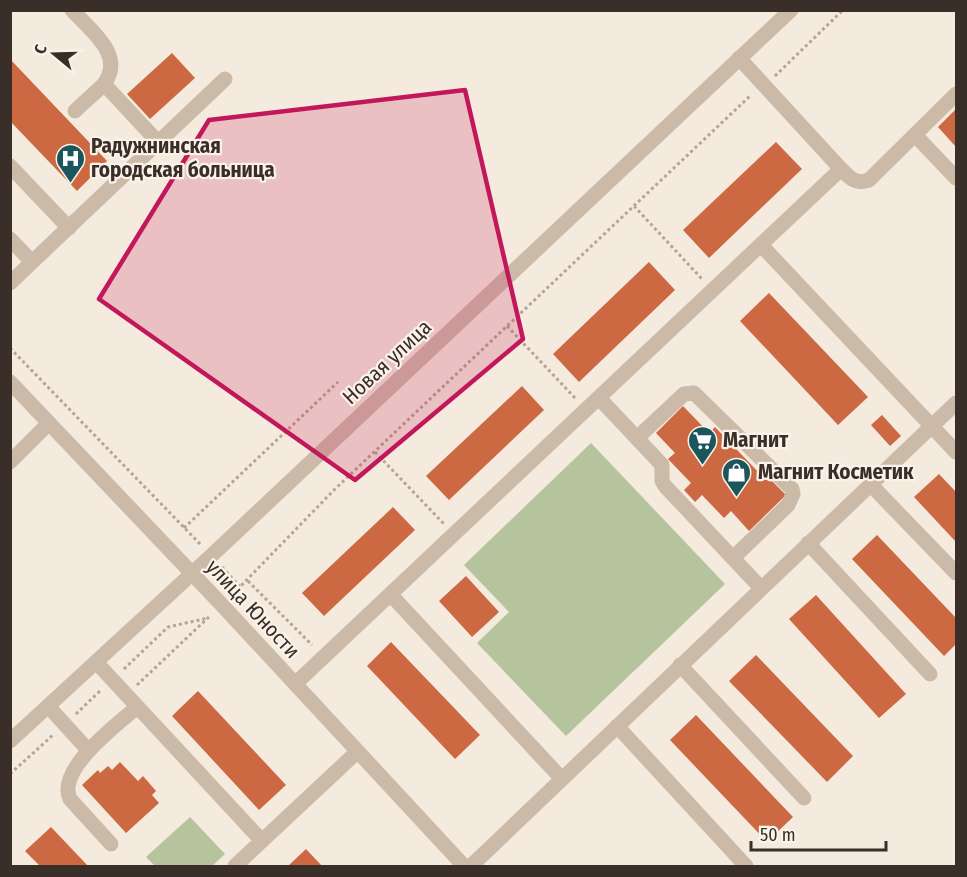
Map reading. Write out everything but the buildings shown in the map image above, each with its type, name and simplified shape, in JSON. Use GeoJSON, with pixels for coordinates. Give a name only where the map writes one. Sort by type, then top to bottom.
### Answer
{"type":"FeatureCollection","features":[{"type":"Feature","properties":{"kind":"street"},"geometry":{"type":"LineString","coordinates":[[72,10],[108,49],[111,62],[110,74],[104,84],[75,111]]}},
{"type":"Feature","properties":{"kind":"street","name":"Новая улица"},"geometry":{"type":"LineString","coordinates":[[10,741],[192,574],[790,10]]}},
{"type":"Feature","properties":{"kind":"street"},"geometry":{"type":"LineString","coordinates":[[739,58],[841,169],[856,182],[862,183],[869,180],[957,94]]}},
{"type":"Feature","properties":{"kind":"street"},"geometry":{"type":"LineString","coordinates":[[10,283],[225,79]]}},
{"type":"Feature","properties":{"kind":"street"},"geometry":{"type":"LineString","coordinates":[[104,84],[158,142]]}},
{"type":"Feature","properties":{"kind":"street"},"geometry":{"type":"LineString","coordinates":[[915,135],[957,178]]}},
{"type":"Feature","properties":{"kind":"street"},"geometry":{"type":"LineString","coordinates":[[10,166],[69,228]]}},
{"type":"Feature","properties":{"kind":"street"},"geometry":{"type":"LineString","coordinates":[[295,684],[600,399],[841,169]]}},
{"type":"Feature","properties":{"kind":"street"},"geometry":{"type":"LineString","coordinates":[[10,239],[32,262]]}},
{"type":"Feature","properties":{"kind":"street"},"geometry":{"type":"LineString","coordinates":[[761,245],[957,452]]}},
{"type":"Feature","properties":{"kind":"street","name":"улица Юности"},"geometry":{"type":"LineString","coordinates":[[10,382],[464,867]]}},
{"type":"Feature","properties":{"kind":"street"},"geometry":{"type":"LineString","coordinates":[[637,438],[684,394],[694,393],[792,489],[793,494],[788,505],[733,558]]}},
{"type":"Feature","properties":{"kind":"street"},"geometry":{"type":"LineString","coordinates":[[600,399],[662,465],[664,486],[761,588]]}},
{"type":"Feature","properties":{"kind":"street"},"geometry":{"type":"LineString","coordinates":[[471,867],[957,403]]}},
{"type":"Feature","properties":{"kind":"street"},"geometry":{"type":"LineString","coordinates":[[10,462],[49,423]]}},
{"type":"Feature","properties":{"kind":"street"},"geometry":{"type":"LineString","coordinates":[[871,485],[957,573]]}},
{"type":"Feature","properties":{"kind":"street"},"geometry":{"type":"LineString","coordinates":[[808,543],[930,674]]}},
{"type":"Feature","properties":{"kind":"street"},"geometry":{"type":"LineString","coordinates":[[391,595],[562,779]]}},
{"type":"Feature","properties":{"kind":"street"},"geometry":{"type":"LineString","coordinates":[[96,662],[262,841]]}},
{"type":"Feature","properties":{"kind":"street"},"geometry":{"type":"LineString","coordinates":[[680,665],[804,798]]}},
{"type":"Feature","properties":{"kind":"street"},"geometry":{"type":"LineString","coordinates":[[48,706],[88,750]]}},
{"type":"Feature","properties":{"kind":"street"},"geometry":{"type":"LineString","coordinates":[[111,844],[70,799],[67,792],[71,774],[88,750],[137,707]]}},
{"type":"Feature","properties":{"kind":"street"},"geometry":{"type":"LineString","coordinates":[[617,726],[746,867]]}},
{"type":"Feature","properties":{"kind":"street"},"geometry":{"type":"LineString","coordinates":[[235,867],[357,752]]}},
{"type":"Feature","properties":{"kind":"path"},"geometry":{"type":"LineString","coordinates":[[240,587],[335,489],[843,10]]}},
{"type":"Feature","properties":{"kind":"path"},"geometry":{"type":"LineString","coordinates":[[634,206],[713,291]]}},
{"type":"Feature","properties":{"kind":"path"},"geometry":{"type":"LineString","coordinates":[[507,326],[587,410]]}},
{"type":"Feature","properties":{"kind":"path"},"geometry":{"type":"LineString","coordinates":[[10,348],[184,528],[338,382]]}},
{"type":"Feature","properties":{"kind":"path"},"geometry":{"type":"LineString","coordinates":[[375,452],[454,535]]}},
{"type":"Feature","properties":{"kind":"path"},"geometry":{"type":"LineString","coordinates":[[248,581],[324,657]]}},
{"type":"Feature","properties":{"kind":"path"},"geometry":{"type":"LineString","coordinates":[[126,695],[208,618]]}},
{"type":"Feature","properties":{"kind":"highlighted area"},"geometry":{"type":"Polygon","coordinates":[[[465,90],[523,339],[355,480],[99,299],[209,120],[465,90]]]}},
{"type":"Feature","properties":{"kind":"green space"},"geometry":{"type":"Polygon","coordinates":[[[591,443],[725,584],[566,736],[477,643],[509,612],[464,565],[591,443]]]}},
{"type":"Feature","properties":{"kind":"green space"},"geometry":{"type":"Polygon","coordinates":[[[190,817],[225,854],[212,866],[155,866],[146,857],[190,817]]]}},
{"type":"Feature","properties":{"kind":"place","name":"Радужнинская городская больница"},"geometry":{"type":"Point","coordinates":[70,184]}},
{"type":"Feature","properties":{"kind":"place","name":"Магнит"},"geometry":{"type":"Point","coordinates":[702,466]}},
{"type":"Feature","properties":{"kind":"place","name":"Магнит Косметик"},"geometry":{"type":"Point","coordinates":[737,498]}}]}
